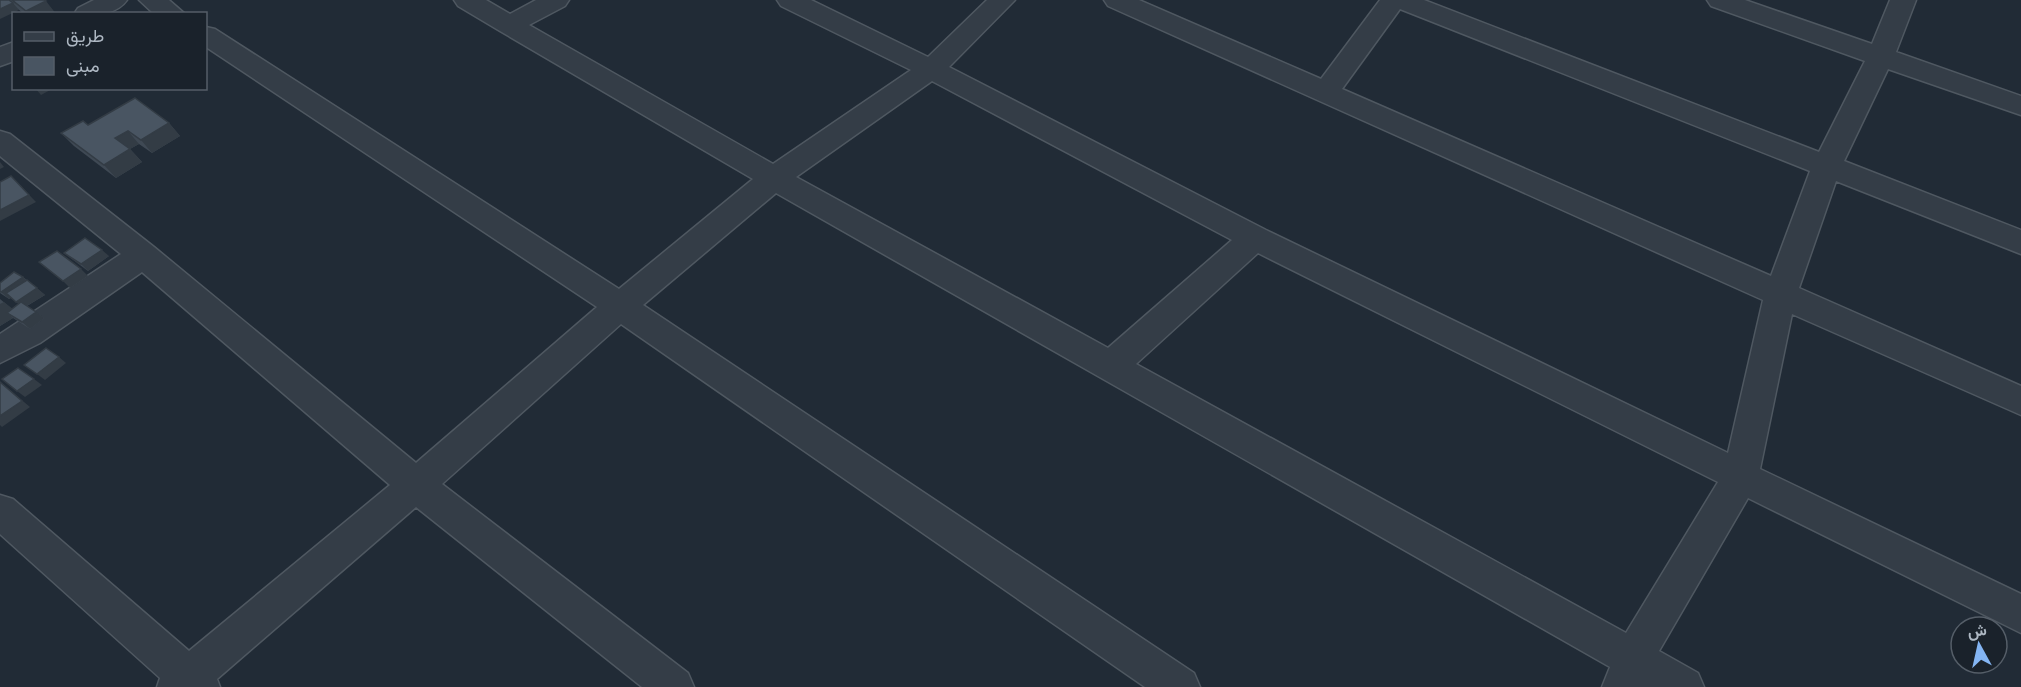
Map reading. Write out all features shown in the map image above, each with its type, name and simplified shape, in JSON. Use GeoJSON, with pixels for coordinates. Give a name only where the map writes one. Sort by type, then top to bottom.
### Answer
{"type":"FeatureCollection","features":[{"type":"Feature","properties":{"kind":"street"},"geometry":{"type":"LineString","coordinates":[[91,12],[114,0]]}},
{"type":"Feature","properties":{"kind":"street"},"geometry":{"type":"LineString","coordinates":[[152,0],[169,12]]}},
{"type":"Feature","properties":{"kind":"street"},"geometry":{"type":"LineString","coordinates":[[467,0],[774,178],[1110,367],[1628,673],[1684,687]]}},
{"type":"Feature","properties":{"kind":"street"},"geometry":{"type":"LineString","coordinates":[[509,25],[556,0]]}},
{"type":"Feature","properties":{"kind":"street"},"geometry":{"type":"LineString","coordinates":[[790,0],[931,69],[1255,238],[2021,614]]}},
{"type":"Feature","properties":{"kind":"street"},"geometry":{"type":"LineString","coordinates":[[0,511],[189,683],[620,306],[774,178],[931,69],[1002,0]]}},
{"type":"Feature","properties":{"kind":"street"},"geometry":{"type":"LineString","coordinates":[[1117,0],[2021,401]]}},
{"type":"Feature","properties":{"kind":"street"},"geometry":{"type":"LineString","coordinates":[[1325,93],[1394,0]]}},
{"type":"Feature","properties":{"kind":"street"},"geometry":{"type":"LineString","coordinates":[[1400,0],[1826,168],[2021,242]]}},
{"type":"Feature","properties":{"kind":"street"},"geometry":{"type":"LineString","coordinates":[[1720,0],[2021,106]]}},
{"type":"Feature","properties":{"kind":"street"},"geometry":{"type":"LineString","coordinates":[[1628,673],[1741,476],[1780,296],[1826,168],[1881,56],[1904,0]]}},
{"type":"Feature","properties":{"kind":"street"},"geometry":{"type":"LineString","coordinates":[[207,36],[620,306],[1180,687]]}},
{"type":"Feature","properties":{"kind":"street"},"geometry":{"type":"LineString","coordinates":[[0,141],[143,255],[416,485],[674,687]]}},
{"type":"Feature","properties":{"kind":"street"},"geometry":{"type":"LineString","coordinates":[[1110,367],[1255,238]]}},
{"type":"Feature","properties":{"kind":"street"},"geometry":{"type":"LineString","coordinates":[[0,350],[28,334],[143,255]]}},
{"type":"Feature","properties":{"kind":"building"},"geometry":{"type":"Polygon","coordinates":[[[0,0],[9,0],[13,3],[0,9],[0,0]]]}},
{"type":"Feature","properties":{"kind":"building"},"geometry":{"type":"Polygon","coordinates":[[[12,0],[44,0],[46,1],[26,11],[12,0]]]}},
{"type":"Feature","properties":{"kind":"building"},"geometry":{"type":"Polygon","coordinates":[[[135,98],[169,123],[141,140],[128,131],[115,138],[130,149],[104,165],[61,133],[83,121],[88,125],[135,98]]]}},
{"type":"Feature","properties":{"kind":"building"},"geometry":{"type":"Polygon","coordinates":[[[11,176],[29,195],[0,210],[0,182],[11,176]]]}},
{"type":"Feature","properties":{"kind":"building"},"geometry":{"type":"Polygon","coordinates":[[[85,238],[102,250],[81,264],[64,253],[85,238]]]}},
{"type":"Feature","properties":{"kind":"building"},"geometry":{"type":"Polygon","coordinates":[[[57,251],[81,269],[63,281],[39,262],[57,251]]]}},
{"type":"Feature","properties":{"kind":"building"},"geometry":{"type":"Polygon","coordinates":[[[14,272],[23,277],[1,292],[0,283],[14,272]]]}},
{"type":"Feature","properties":{"kind":"building"},"geometry":{"type":"Polygon","coordinates":[[[27,280],[37,288],[16,302],[6,293],[27,280]]]}},
{"type":"Feature","properties":{"kind":"building"},"geometry":{"type":"Polygon","coordinates":[[[21,302],[36,312],[22,322],[7,313],[21,302]]]}},
{"type":"Feature","properties":{"kind":"building"},"geometry":{"type":"Polygon","coordinates":[[[46,348],[59,357],[37,374],[24,365],[46,348]]]}},
{"type":"Feature","properties":{"kind":"building"},"geometry":{"type":"Polygon","coordinates":[[[18,368],[34,379],[17,391],[2,379],[18,368]]]}},
{"type":"Feature","properties":{"kind":"building"},"geometry":{"type":"Polygon","coordinates":[[[0,382],[22,401],[0,416],[0,382]]]}}]}
